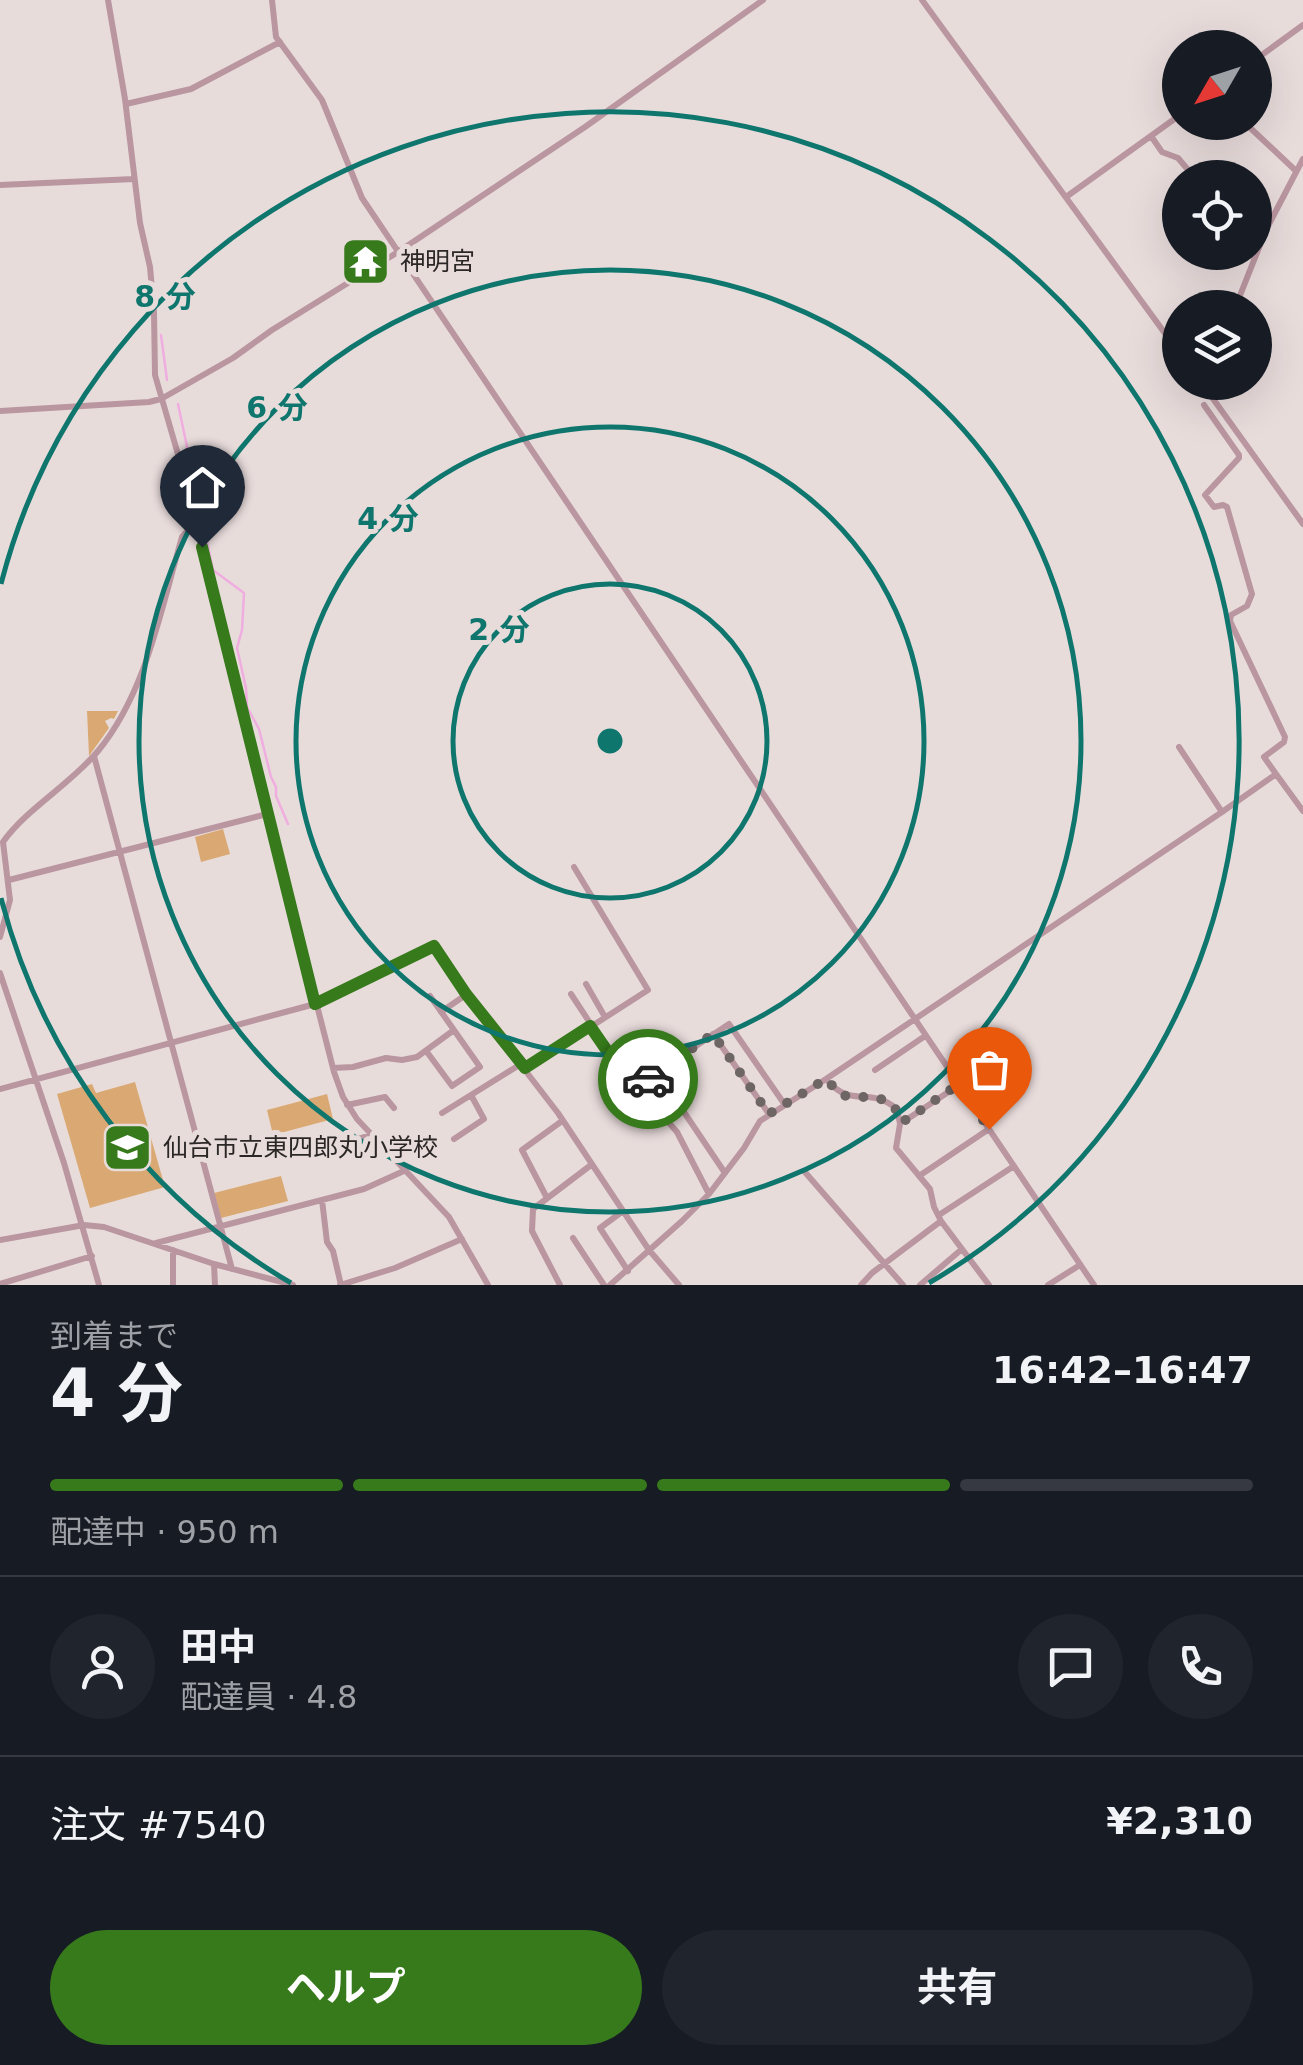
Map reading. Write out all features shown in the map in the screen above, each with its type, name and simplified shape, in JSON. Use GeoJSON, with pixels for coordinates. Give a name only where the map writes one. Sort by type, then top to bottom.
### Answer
{"type":"FeatureCollection","features":[{"type":"Feature","properties":{"kind":"street"},"geometry":{"type":"LineString","coordinates":[[108,0],[150,268],[160,399],[197,526],[333,1068],[348,1105],[448,1217],[488,1285]]}},
{"type":"Feature","properties":{"kind":"street"},"geometry":{"type":"LineString","coordinates":[[272,0],[276,37],[322,100],[362,198],[1094,1285]]}},
{"type":"Feature","properties":{"kind":"street"},"geometry":{"type":"LineString","coordinates":[[0,410],[160,399],[233,358],[398,252],[576,133],[763,0]]}},
{"type":"Feature","properties":{"kind":"street"},"geometry":{"type":"LineString","coordinates":[[922,0],[1162,329]]}},
{"type":"Feature","properties":{"kind":"street"},"geometry":{"type":"LineString","coordinates":[[1272,48],[1303,25]]}},
{"type":"Feature","properties":{"kind":"street"},"geometry":{"type":"LineString","coordinates":[[126,104],[191,89],[280,42]]}},
{"type":"Feature","properties":{"kind":"street"},"geometry":{"type":"LineString","coordinates":[[1066,197],[1162,128]]}},
{"type":"Feature","properties":{"kind":"street"},"geometry":{"type":"LineString","coordinates":[[1151,136],[1162,152],[1180,160]]}},
{"type":"Feature","properties":{"kind":"street"},"geometry":{"type":"LineString","coordinates":[[1263,140],[1295,170]]}},
{"type":"Feature","properties":{"kind":"street"},"geometry":{"type":"LineString","coordinates":[[1272,218],[1303,159]]}},
{"type":"Feature","properties":{"kind":"street"},"geometry":{"type":"LineString","coordinates":[[0,185],[134,179]]}},
{"type":"Feature","properties":{"kind":"street"},"geometry":{"type":"LineString","coordinates":[[1215,400],[1303,524]]}},
{"type":"Feature","properties":{"kind":"street"},"geometry":{"type":"LineString","coordinates":[[1204,404],[1240,455],[1205,495],[1214,506],[1223,504],[1228,508],[1252,594],[1247,606],[1230,620],[1285,737],[1264,758],[1303,811]]}},
{"type":"Feature","properties":{"kind":"street"},"geometry":{"type":"LineString","coordinates":[[0,937],[10,900],[2,839],[94,756],[115,727],[136,684],[182,537],[197,526]]}},
{"type":"Feature","properties":{"kind":"street"},"geometry":{"type":"LineString","coordinates":[[1179,746],[1222,812]]}},
{"type":"Feature","properties":{"kind":"street"},"geometry":{"type":"LineString","coordinates":[[94,756],[232,1269]]}},
{"type":"Feature","properties":{"kind":"street"},"geometry":{"type":"LineString","coordinates":[[572,1238],[607,1285],[628,1271],[709,1194],[769,1114],[1276,774]]}},
{"type":"Feature","properties":{"kind":"street"},"geometry":{"type":"LineString","coordinates":[[9,880],[267,814]]}},
{"type":"Feature","properties":{"kind":"street"},"geometry":{"type":"LineString","coordinates":[[442,1113],[648,990],[574,867]]}},
{"type":"Feature","properties":{"kind":"street"},"geometry":{"type":"LineString","coordinates":[[0,1089],[315,1004],[434,946],[466,994],[524,1066],[650,1250],[679,1285]]}},
{"type":"Feature","properties":{"kind":"street"},"geometry":{"type":"LineString","coordinates":[[0,973],[84,1225],[100,1285]]}},
{"type":"Feature","properties":{"kind":"street"},"geometry":{"type":"LineString","coordinates":[[586,984],[605,1017]]}},
{"type":"Feature","properties":{"kind":"street"},"geometry":{"type":"LineString","coordinates":[[441,1012],[466,994]]}},
{"type":"Feature","properties":{"kind":"street"},"geometry":{"type":"LineString","coordinates":[[571,994],[634,1090],[658,1108],[677,1132],[709,1194]]}},
{"type":"Feature","properties":{"kind":"street"},"geometry":{"type":"LineString","coordinates":[[427,1052],[452,1086],[480,1067],[430,996]]}},
{"type":"Feature","properties":{"kind":"street"},"geometry":{"type":"LineString","coordinates":[[634,1090],[728,1024],[786,1105]]}},
{"type":"Feature","properties":{"kind":"street"},"geometry":{"type":"LineString","coordinates":[[333,1068],[386,1058],[417,1058],[454,1030]]}},
{"type":"Feature","properties":{"kind":"street"},"geometry":{"type":"LineString","coordinates":[[713,1034],[769,1114]]}},
{"type":"Feature","properties":{"kind":"street"},"geometry":{"type":"LineString","coordinates":[[876,1070],[926,1036]]}},
{"type":"Feature","properties":{"kind":"street"},"geometry":{"type":"LineString","coordinates":[[657,1072],[725,1173]]}},
{"type":"Feature","properties":{"kind":"street"},"geometry":{"type":"LineString","coordinates":[[826,1079],[841,1095],[881,1098],[897,1109],[900,1121],[896,1148],[930,1189],[934,1207],[989,1285]]}},
{"type":"Feature","properties":{"kind":"street"},"geometry":{"type":"LineString","coordinates":[[900,1121],[959,1084]]}},
{"type":"Feature","properties":{"kind":"street"},"geometry":{"type":"LineString","coordinates":[[454,1138],[484,1119],[472,1095]]}},
{"type":"Feature","properties":{"kind":"street"},"geometry":{"type":"LineString","coordinates":[[348,1105],[386,1097],[394,1108]]}},
{"type":"Feature","properties":{"kind":"street"},"geometry":{"type":"LineString","coordinates":[[548,1198],[522,1150],[562,1121]]}},
{"type":"Feature","properties":{"kind":"street"},"geometry":{"type":"LineString","coordinates":[[919,1176],[989,1129]]}},
{"type":"Feature","properties":{"kind":"street"},"geometry":{"type":"LineString","coordinates":[[295,1157],[372,1135]]}},
{"type":"Feature","properties":{"kind":"street"},"geometry":{"type":"LineString","coordinates":[[560,1285],[532,1232],[532,1209],[591,1165]]}},
{"type":"Feature","properties":{"kind":"street"},"geometry":{"type":"LineString","coordinates":[[860,1285],[941,1218],[1014,1166]]}},
{"type":"Feature","properties":{"kind":"street"},"geometry":{"type":"LineString","coordinates":[[154,1244],[364,1189],[406,1170]]}},
{"type":"Feature","properties":{"kind":"street"},"geometry":{"type":"LineString","coordinates":[[804,1171],[903,1285]]}},
{"type":"Feature","properties":{"kind":"street"},"geometry":{"type":"LineString","coordinates":[[322,1200],[327,1242],[340,1285],[395,1268],[462,1240]]}},
{"type":"Feature","properties":{"kind":"street"},"geometry":{"type":"LineString","coordinates":[[624,1211],[600,1228],[628,1271]]}},
{"type":"Feature","properties":{"kind":"street"},"geometry":{"type":"LineString","coordinates":[[0,1240],[84,1225],[104,1227],[214,1264],[293,1285]]}},
{"type":"Feature","properties":{"kind":"street"},"geometry":{"type":"LineString","coordinates":[[920,1285],[962,1249]]}},
{"type":"Feature","properties":{"kind":"street"},"geometry":{"type":"LineString","coordinates":[[173,1250],[173,1285]]}},
{"type":"Feature","properties":{"kind":"street"},"geometry":{"type":"LineString","coordinates":[[0,1284],[92,1256]]}},
{"type":"Feature","properties":{"kind":"street"},"geometry":{"type":"LineString","coordinates":[[31,1261],[34,1272]]}},
{"type":"Feature","properties":{"kind":"street"},"geometry":{"type":"LineString","coordinates":[[214,1264],[215,1285]]}},
{"type":"Feature","properties":{"kind":"street"},"geometry":{"type":"LineString","coordinates":[[1048,1285],[1080,1265]]}},
{"type":"Feature","properties":{"kind":"shaded area"},"geometry":{"type":"Polygon","coordinates":[[[87,711],[118,711],[114,719],[105,721],[109,728],[89,756],[87,711]]]}},
{"type":"Feature","properties":{"kind":"shaded area"},"geometry":{"type":"Polygon","coordinates":[[[223,829],[230,854],[201,862],[195,837],[223,829]]]}},
{"type":"Feature","properties":{"kind":"shaded area"},"geometry":{"type":"Polygon","coordinates":[[[135,1082],[165,1187],[90,1208],[57,1094],[92,1084],[96,1093],[135,1082]]]}},
{"type":"Feature","properties":{"kind":"shaded area"},"geometry":{"type":"Polygon","coordinates":[[[327,1094],[333,1119],[273,1135],[267,1110],[327,1094]]]}},
{"type":"Feature","properties":{"kind":"shaded area"},"geometry":{"type":"Polygon","coordinates":[[[281,1176],[288,1201],[221,1218],[214,1193],[281,1176]]]}},
{"type":"Feature","properties":{"kind":"waterway"},"geometry":{"type":"LineString","coordinates":[[161,335],[167,380]]}},
{"type":"Feature","properties":{"kind":"waterway"},"geometry":{"type":"LineString","coordinates":[[178,404],[213,570],[244,593],[237,648],[247,707],[259,729],[276,796],[288,824]]}},
{"type":"Feature","properties":{"kind":"way so far"},"geometry":{"type":"LineString","coordinates":[[648,1079],[713,1034],[769,1114],[826,1079],[841,1095],[870,1096],[892,1104],[900,1121],[959,1084],[989,1129]]}},
{"type":"Feature","properties":{"kind":"place","name":"神明宮"},"geometry":{"type":"Point","coordinates":[365,261]}},
{"type":"Feature","properties":{"kind":"place","name":"仙台市立東四郎丸小学校"},"geometry":{"type":"Point","coordinates":[128,1147]}},
{"type":"Feature","properties":{"kind":"route"},"geometry":{"type":"LineString","coordinates":[[202,547],[315,1004],[434,946],[466,994],[525,1068],[590,1026],[634,1090],[648,1079]]}}]}
